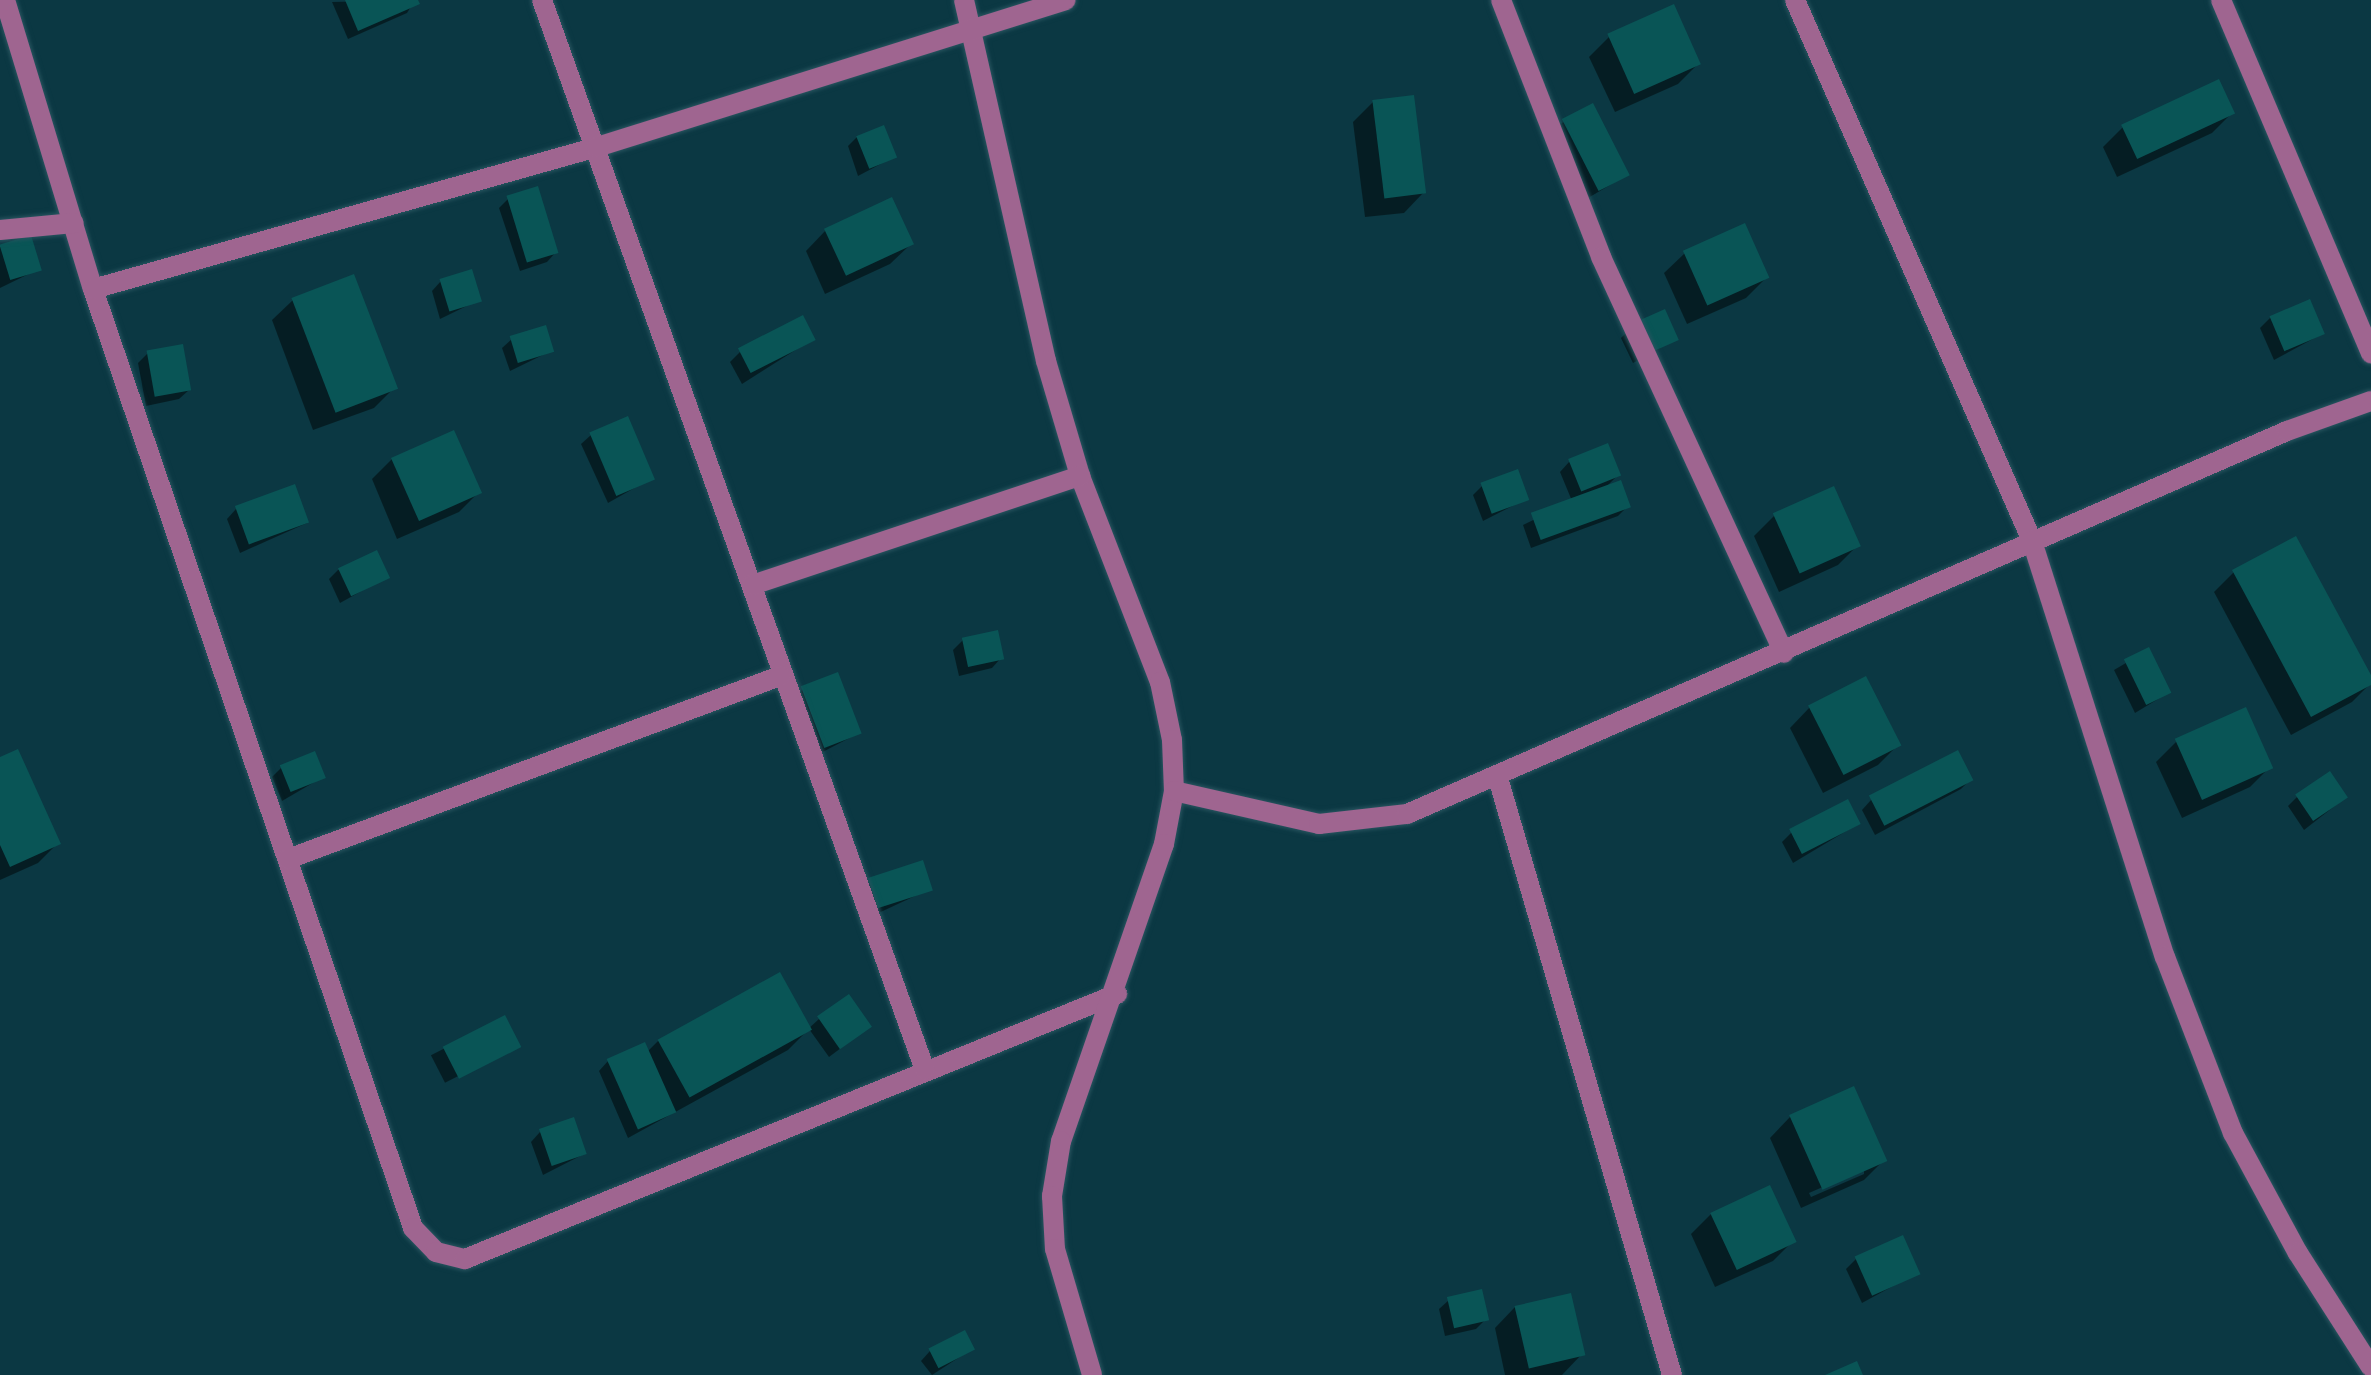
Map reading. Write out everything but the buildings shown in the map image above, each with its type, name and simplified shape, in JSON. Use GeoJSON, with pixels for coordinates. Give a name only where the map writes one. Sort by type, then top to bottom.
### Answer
{"type":"FeatureCollection","features":[{"type":"Feature","properties":{"kind":"street"},"geometry":{"type":"LineString","coordinates":[[5,0],[94,289],[413,1228],[436,1252],[465,1259],[1117,994]]}},
{"type":"Feature","properties":{"kind":"street"},"geometry":{"type":"LineString","coordinates":[[542,0],[752,585],[780,676],[924,1070]]}},
{"type":"Feature","properties":{"kind":"street"},"geometry":{"type":"LineString","coordinates":[[964,0],[1046,361],[1080,476],[1160,682],[1174,791],[1117,994],[1061,1141],[1052,1196],[1055,1248],[1092,1375]]}},
{"type":"Feature","properties":{"kind":"street"},"geometry":{"type":"LineString","coordinates":[[94,289],[597,147],[1065,0]]}},
{"type":"Feature","properties":{"kind":"street"},"geometry":{"type":"LineString","coordinates":[[1502,0],[1600,257],[1784,653]]}},
{"type":"Feature","properties":{"kind":"street"},"geometry":{"type":"LineString","coordinates":[[1796,0],[2032,541],[2165,957],[2226,1114],[2298,1253],[2371,1368],[2355,1375]]}},
{"type":"Feature","properties":{"kind":"street"},"geometry":{"type":"LineString","coordinates":[[2221,0],[2371,353]]}},
{"type":"Feature","properties":{"kind":"street"},"geometry":{"type":"LineString","coordinates":[[0,230],[74,223]]}},
{"type":"Feature","properties":{"kind":"street"},"geometry":{"type":"LineString","coordinates":[[1174,791],[1319,824],[1407,814],[1498,778],[2032,541],[2371,401]]}},
{"type":"Feature","properties":{"kind":"street"},"geometry":{"type":"LineString","coordinates":[[752,585],[1080,476]]}},
{"type":"Feature","properties":{"kind":"street"},"geometry":{"type":"LineString","coordinates":[[288,859],[780,676]]}},
{"type":"Feature","properties":{"kind":"street"},"geometry":{"type":"LineString","coordinates":[[1498,778],[1672,1375]]}}]}
